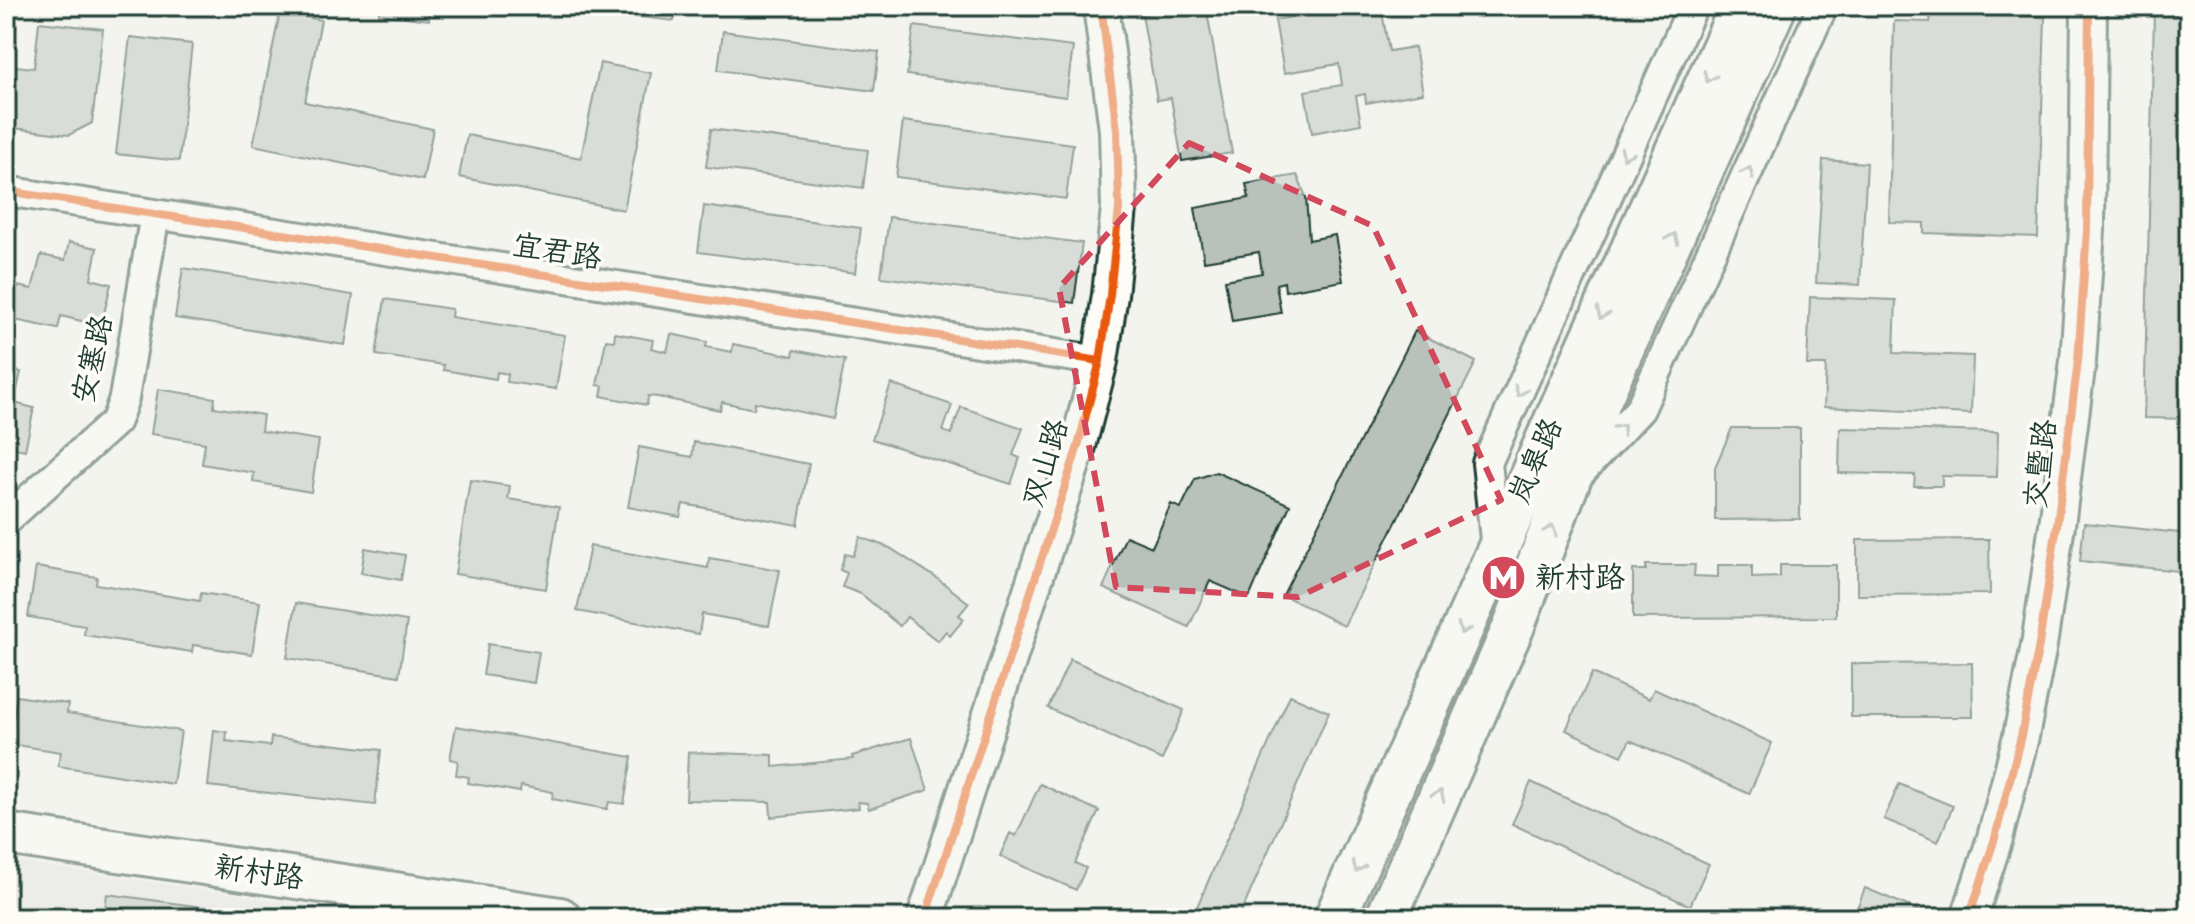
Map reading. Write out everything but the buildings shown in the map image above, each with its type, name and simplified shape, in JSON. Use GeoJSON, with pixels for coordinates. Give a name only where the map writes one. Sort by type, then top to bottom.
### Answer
{"type":"FeatureCollection","features":[{"type":"Feature","properties":{"kind":"main road","name":"岚皋路"},"geometry":{"type":"LineString","coordinates":[[1335,918],[1741,6]]}},
{"type":"Feature","properties":{"kind":"main road","name":"岚皋路"},"geometry":{"type":"LineString","coordinates":[[1386,918],[1513,628],[1600,401],[1776,6]]}},
{"type":"Feature","properties":{"kind":"main road","name":"新村路"},"geometry":{"type":"LineString","coordinates":[[6,834],[560,918]]}},
{"type":"Feature","properties":{"kind":"street","name":"双山路"},"geometry":{"type":"LineString","coordinates":[[925,918],[1078,446],[1100,361],[1119,208],[1117,130],[1101,6]]}},
{"type":"Feature","properties":{"kind":"street"},"geometry":{"type":"LineString","coordinates":[[1496,552],[1487,463],[1693,6]]}},
{"type":"Feature","properties":{"kind":"street"},"geometry":{"type":"LineString","coordinates":[[1568,486],[1640,409],[1823,6]]}},
{"type":"Feature","properties":{"kind":"street","name":"交暨路"},"geometry":{"type":"LineString","coordinates":[[1969,918],[1995,838],[2021,736],[2039,645],[2057,525],[2078,361],[2087,230],[2089,6]]}},
{"type":"Feature","properties":{"kind":"street","name":"宜君路"},"geometry":{"type":"LineString","coordinates":[[6,191],[1100,361]]}},
{"type":"Feature","properties":{"kind":"street","name":"安塞路"},"geometry":{"type":"LineString","coordinates":[[6,520],[116,421],[124,398],[155,214]]}},
{"type":"Feature","properties":{"kind":"highlighted area"},"geometry":{"type":"Polygon","coordinates":[[[1189,143],[1373,226],[1501,500],[1298,597],[1116,587],[1059,288],[1189,143]]]}},
{"type":"Feature","properties":{"kind":"shaded area"},"geometry":{"type":"Polygon","coordinates":[[[6,860],[395,918],[6,918],[6,860]]]}},
{"type":"Feature","properties":{"kind":"cycle path"},"geometry":{"type":"LineString","coordinates":[[925,918],[1078,446],[1100,361],[1119,208],[1117,130],[1101,6]]}},
{"type":"Feature","properties":{"kind":"cycle path"},"geometry":{"type":"LineString","coordinates":[[1969,918],[1995,838],[2021,736],[2039,645],[2057,525],[2078,361],[2087,230],[2089,6]]}},
{"type":"Feature","properties":{"kind":"cycle path"},"geometry":{"type":"LineString","coordinates":[[6,191],[1100,361]]}},
{"type":"Feature","properties":{"kind":"place","name":"新村路"},"geometry":{"type":"Point","coordinates":[1504,578]}}]}
